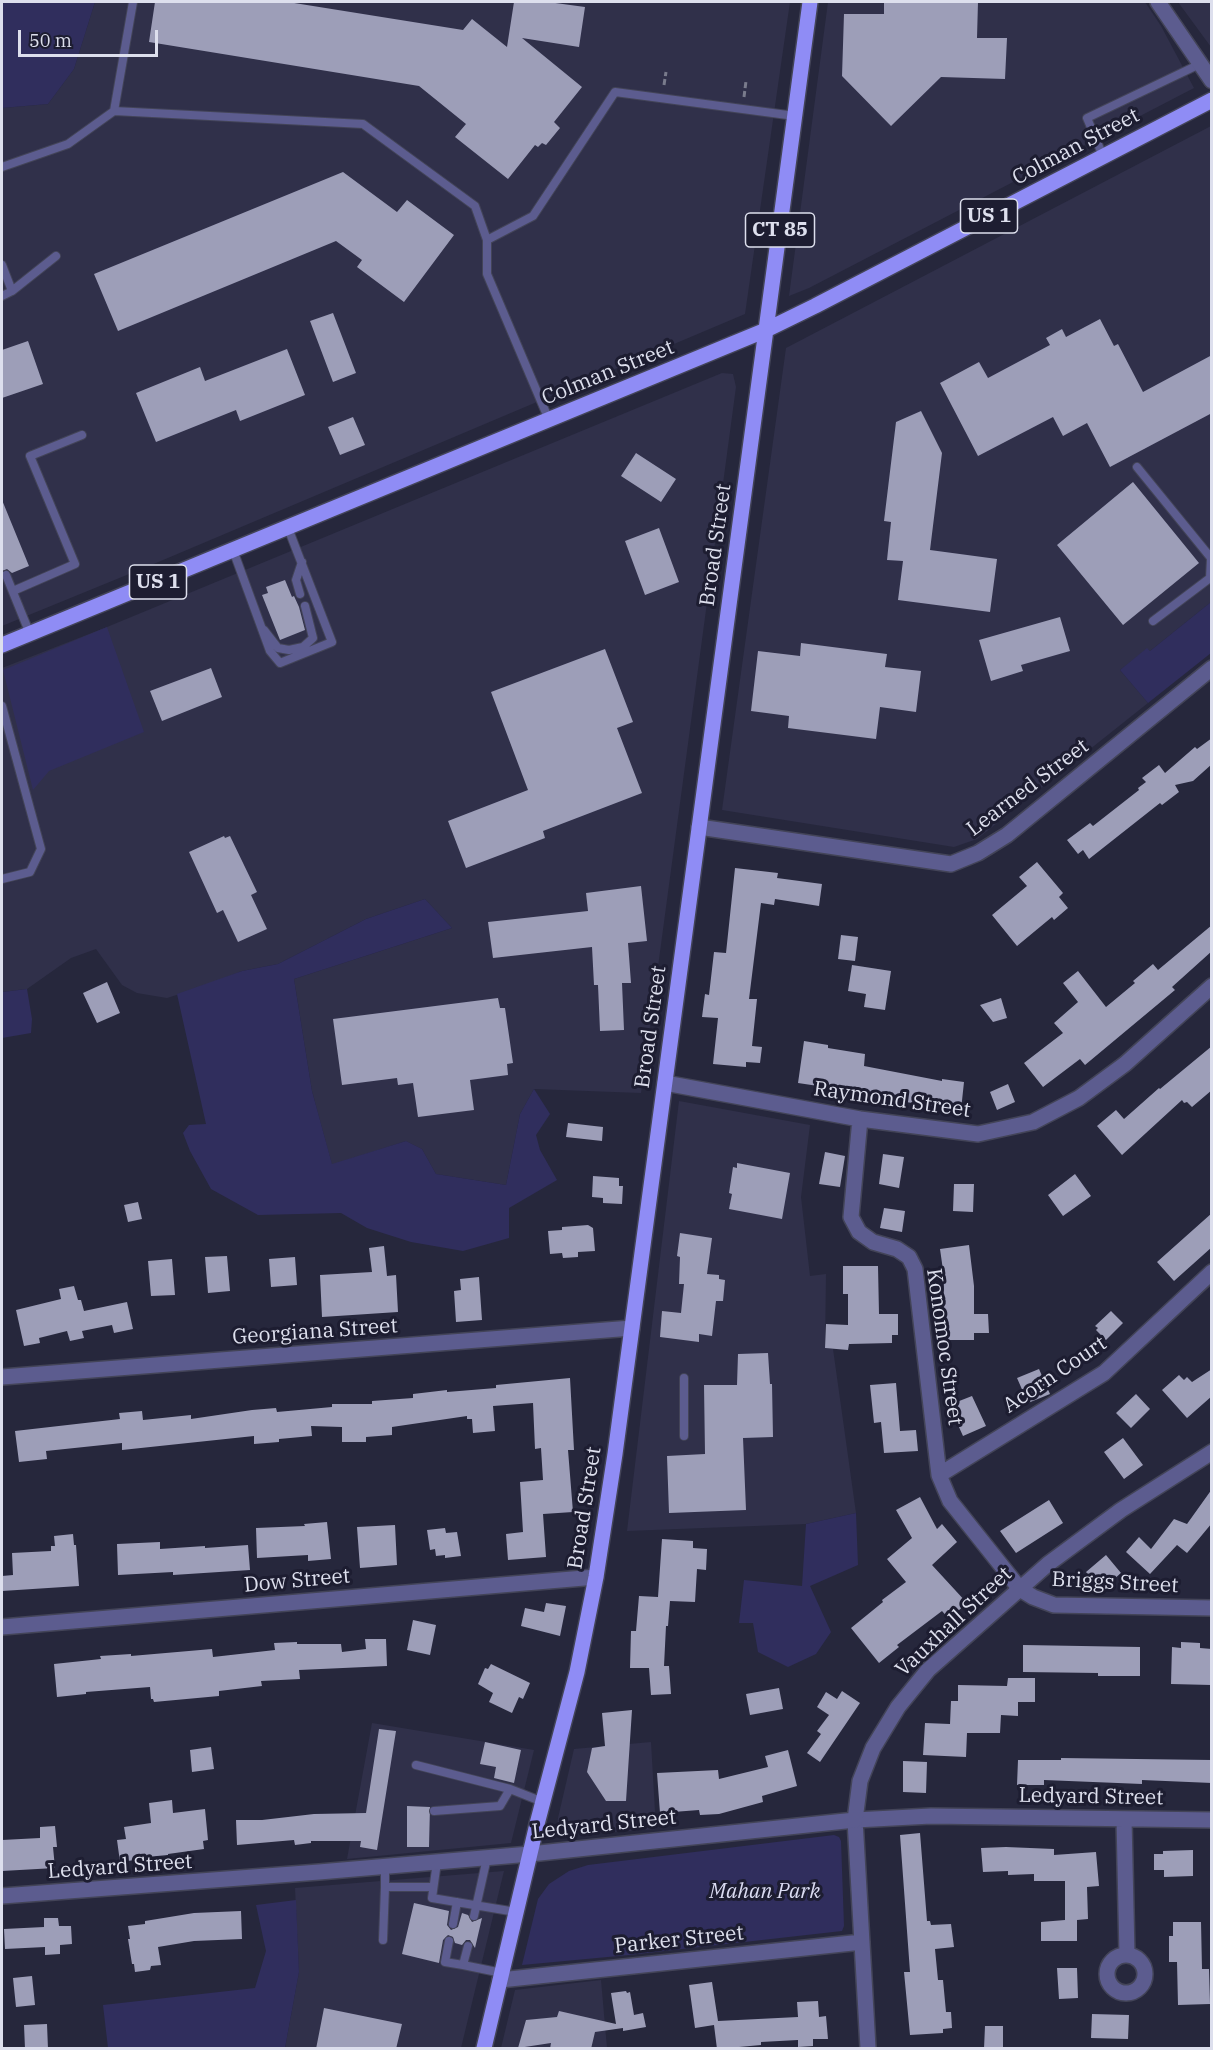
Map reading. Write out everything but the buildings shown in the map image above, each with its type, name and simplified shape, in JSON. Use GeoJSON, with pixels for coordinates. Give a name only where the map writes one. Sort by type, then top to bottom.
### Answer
{"type":"FeatureCollection","features":[{"type":"Feature","properties":{"kind":"main road","name":"Broad Street"},"geometry":{"type":"LineString","coordinates":[[484,2049],[530,1854],[577,1672],[596,1577],[632,1328],[810,2]]}},
{"type":"Feature","properties":{"kind":"main road","name":"Colman Street"},"geometry":{"type":"LineString","coordinates":[[2,645],[766,330],[1212,100]]}},
{"type":"Feature","properties":{"kind":"street"},"geometry":{"type":"LineString","coordinates":[[1158,2],[1212,81]]}},
{"type":"Feature","properties":{"kind":"street","name":"Learned Street"},"geometry":{"type":"LineString","coordinates":[[699,827],[951,864],[978,853],[1007,835],[1212,668]]}},
{"type":"Feature","properties":{"kind":"street","name":"Raymond Street"},"geometry":{"type":"LineString","coordinates":[[665,1083],[860,1119],[978,1134],[1033,1122],[1079,1098],[1125,1064],[1212,986]]}},
{"type":"Feature","properties":{"kind":"street","name":"Konomoc Street"},"geometry":{"type":"LineString","coordinates":[[860,1119],[851,1217],[859,1232],[873,1242],[897,1250],[909,1257],[915,1269],[939,1475],[950,1501],[1020,1589]]}},
{"type":"Feature","properties":{"kind":"street","name":"Acorn Court"},"geometry":{"type":"LineString","coordinates":[[939,1475],[1104,1373],[1212,1272]]}},
{"type":"Feature","properties":{"kind":"street","name":"Georgiana Street"},"geometry":{"type":"LineString","coordinates":[[2,1377],[632,1328]]}},
{"type":"Feature","properties":{"kind":"street","name":"Vauxhall Street"},"geometry":{"type":"LineString","coordinates":[[868,2049],[855,1820],[857,1796],[866,1763],[881,1734],[913,1687],[945,1654],[1047,1564],[1121,1510],[1212,1452]]}},
{"type":"Feature","properties":{"kind":"street","name":"Dow Street"},"geometry":{"type":"LineString","coordinates":[[2,1627],[596,1577]]}},
{"type":"Feature","properties":{"kind":"street","name":"Briggs Street"},"geometry":{"type":"LineString","coordinates":[[1020,1589],[1054,1605],[1212,1608]]}},
{"type":"Feature","properties":{"kind":"street","name":"Ledyard Street"},"geometry":{"type":"LineString","coordinates":[[2,1896],[487,1858],[855,1820],[931,1816],[1212,1820]]}},
{"type":"Feature","properties":{"kind":"street"},"geometry":{"type":"LineString","coordinates":[[1124,1819],[1127,1955]]}},
{"type":"Feature","properties":{"kind":"street","name":"Parker Street"},"geometry":{"type":"LineString","coordinates":[[501,1977],[862,1942]]}},
{"type":"Feature","properties":{"kind":"lane"},"geometry":{"type":"LineString","coordinates":[[114,111],[133,2]]}},
{"type":"Feature","properties":{"kind":"lane"},"geometry":{"type":"LineString","coordinates":[[1103,156],[1087,118],[1200,64]]}},
{"type":"Feature","properties":{"kind":"lane"},"geometry":{"type":"LineString","coordinates":[[487,240],[533,216],[615,92],[795,116]]}},
{"type":"Feature","properties":{"kind":"lane"},"geometry":{"type":"LineString","coordinates":[[2,167],[68,144],[114,111],[363,124],[475,206],[487,240],[487,274],[549,420]]}},
{"type":"Feature","properties":{"kind":"lane"},"geometry":{"type":"LineString","coordinates":[[2,296],[12,291],[56,256]]}},
{"type":"Feature","properties":{"kind":"lane"},"geometry":{"type":"LineString","coordinates":[[2,265],[12,291]]}},
{"type":"Feature","properties":{"kind":"lane"},"geometry":{"type":"LineString","coordinates":[[13,591],[75,564],[30,456],[82,435]]}},
{"type":"Feature","properties":{"kind":"lane"},"geometry":{"type":"LineString","coordinates":[[1137,467],[1210,558],[1210,578],[1153,621]]}},
{"type":"Feature","properties":{"kind":"lane"},"geometry":{"type":"LineString","coordinates":[[233,550],[270,651],[280,663],[333,642],[288,528]]}},
{"type":"Feature","properties":{"kind":"lane"},"geometry":{"type":"LineString","coordinates":[[300,594],[296,580],[302,562]]}},
{"type":"Feature","properties":{"kind":"lane"},"geometry":{"type":"LineString","coordinates":[[6,575],[30,634]]}},
{"type":"Feature","properties":{"kind":"lane"},"geometry":{"type":"LineString","coordinates":[[260,624],[278,648],[288,650],[303,647],[313,638],[304,606]]}},
{"type":"Feature","properties":{"kind":"lane"},"geometry":{"type":"LineString","coordinates":[[2,706],[41,849],[30,872],[2,879]]}},
{"type":"Feature","properties":{"kind":"lane"},"geometry":{"type":"LineString","coordinates":[[684,1378],[684,1436]]}},
{"type":"Feature","properties":{"kind":"lane"},"geometry":{"type":"LineString","coordinates":[[416,1765],[510,1788],[543,1802]]}},
{"type":"Feature","properties":{"kind":"lane"},"geometry":{"type":"LineString","coordinates":[[434,1811],[500,1806],[510,1788]]}},
{"type":"Feature","properties":{"kind":"lane"},"geometry":{"type":"LineString","coordinates":[[474,1916],[487,1858]]}},
{"type":"Feature","properties":{"kind":"lane"},"geometry":{"type":"LineString","coordinates":[[437,1862],[432,1898],[516,1912]]}},
{"type":"Feature","properties":{"kind":"lane"},"geometry":{"type":"LineString","coordinates":[[383,1940],[385,1866]]}},
{"type":"Feature","properties":{"kind":"lane"},"geometry":{"type":"LineString","coordinates":[[385,1887],[434,1887]]}},
{"type":"Feature","properties":{"kind":"lane"},"geometry":{"type":"LineString","coordinates":[[453,1924],[457,1902]]}},
{"type":"Feature","properties":{"kind":"lane"},"geometry":{"type":"LineString","coordinates":[[449,1941],[445,1962],[501,1977]]}},
{"type":"Feature","properties":{"kind":"lane"},"geometry":{"type":"LineString","coordinates":[[463,1965],[468,1946]]}},
{"type":"Feature","properties":{"kind":"shaded area"},"geometry":{"type":"Polygon","coordinates":[[[95,2],[790,2],[745,314],[2,626],[2,108],[48,104],[74,69],[95,2]]]}},
{"type":"Feature","properties":{"kind":"shaded area"},"geometry":{"type":"Polygon","coordinates":[[[828,2],[1145,2],[1161,26],[1194,88],[809,288],[789,296],[828,2]]]}},
{"type":"Feature","properties":{"kind":"shaded area"},"geometry":{"type":"Polygon","coordinates":[[[1178,2],[1211,2],[1211,47],[1178,2]]]}},
{"type":"Feature","properties":{"kind":"shaded area"},"geometry":{"type":"Polygon","coordinates":[[[1211,126],[1211,602],[1150,651],[1147,649],[1120,670],[1148,703],[977,839],[954,847],[722,810],[786,348],[1211,126]]]}},
{"type":"Feature","properties":{"kind":"shaded area"},"geometry":{"type":"Polygon","coordinates":[[[722,373],[733,374],[736,387],[641,1093],[534,1089],[520,1114],[506,1185],[436,1174],[422,1149],[406,1141],[332,1165],[312,1091],[294,979],[452,928],[425,899],[366,919],[278,964],[242,971],[167,998],[137,993],[122,985],[96,949],[71,958],[27,989],[2,992],[2,668],[107,627],[722,373]]]}},
{"type":"Feature","properties":{"kind":"shaded area"},"geometry":{"type":"Polygon","coordinates":[[[679,1101],[810,1125],[801,1197],[810,1276],[826,1274],[825,1348],[833,1349],[856,1513],[806,1524],[627,1531],[679,1101]]]}},
{"type":"Feature","properties":{"kind":"shaded area"},"geometry":{"type":"Polygon","coordinates":[[[372,1723],[534,1750],[511,1843],[347,1859],[372,1723]]]}},
{"type":"Feature","properties":{"kind":"shaded area"},"geometry":{"type":"Polygon","coordinates":[[[651,1742],[656,1829],[556,1836],[574,1749],[651,1742]]]}},
{"type":"Feature","properties":{"kind":"shaded area"},"geometry":{"type":"Polygon","coordinates":[[[504,1871],[461,2048],[285,2048],[299,1972],[295,1888],[504,1871]]]}},
{"type":"Feature","properties":{"kind":"shaded area"},"geometry":{"type":"Polygon","coordinates":[[[601,1980],[607,2048],[501,2048],[515,1990],[601,1980]]]}},
{"type":"Feature","properties":{"kind":"green space"},"geometry":{"type":"Polygon","coordinates":[[[2,2],[95,2],[74,69],[48,104],[2,108],[2,2]]]}},
{"type":"Feature","properties":{"kind":"green space"},"geometry":{"type":"Polygon","coordinates":[[[1211,602],[1211,653],[1148,703],[1120,670],[1147,648],[1150,651],[1211,602]]]}},
{"type":"Feature","properties":{"kind":"green space"},"geometry":{"type":"Polygon","coordinates":[[[107,627],[144,732],[49,771],[33,790],[3,670],[107,627]]]}},
{"type":"Feature","properties":{"kind":"green space"},"geometry":{"type":"Polygon","coordinates":[[[425,899],[452,928],[294,979],[312,1091],[332,1164],[406,1141],[422,1149],[436,1174],[506,1185],[520,1114],[534,1089],[550,1114],[536,1135],[540,1150],[557,1180],[509,1208],[509,1238],[463,1251],[411,1242],[367,1228],[341,1213],[258,1215],[211,1189],[183,1133],[189,1125],[206,1124],[177,994],[242,971],[278,964],[366,919],[425,899]]]}},
{"type":"Feature","properties":{"kind":"green space"},"geometry":{"type":"Polygon","coordinates":[[[27,989],[32,1019],[31,1033],[2,1038],[2,992],[27,989]]]}},
{"type":"Feature","properties":{"kind":"green space"},"geometry":{"type":"Polygon","coordinates":[[[856,1513],[858,1565],[810,1586],[831,1632],[816,1654],[788,1667],[758,1652],[753,1623],[739,1623],[744,1580],[802,1586],[806,1524],[856,1513]]]}},
{"type":"Feature","properties":{"kind":"green space","name":"Mahan Park"},"geometry":{"type":"Polygon","coordinates":[[[834,1835],[841,1841],[844,1926],[842,1931],[522,1965],[538,1899],[549,1884],[569,1871],[588,1865],[834,1835]]]}},
{"type":"Feature","properties":{"kind":"green space"},"geometry":{"type":"Polygon","coordinates":[[[296,1900],[299,1972],[285,2048],[108,2048],[103,2005],[255,1988],[266,1951],[256,1905],[296,1900]]]}}]}
